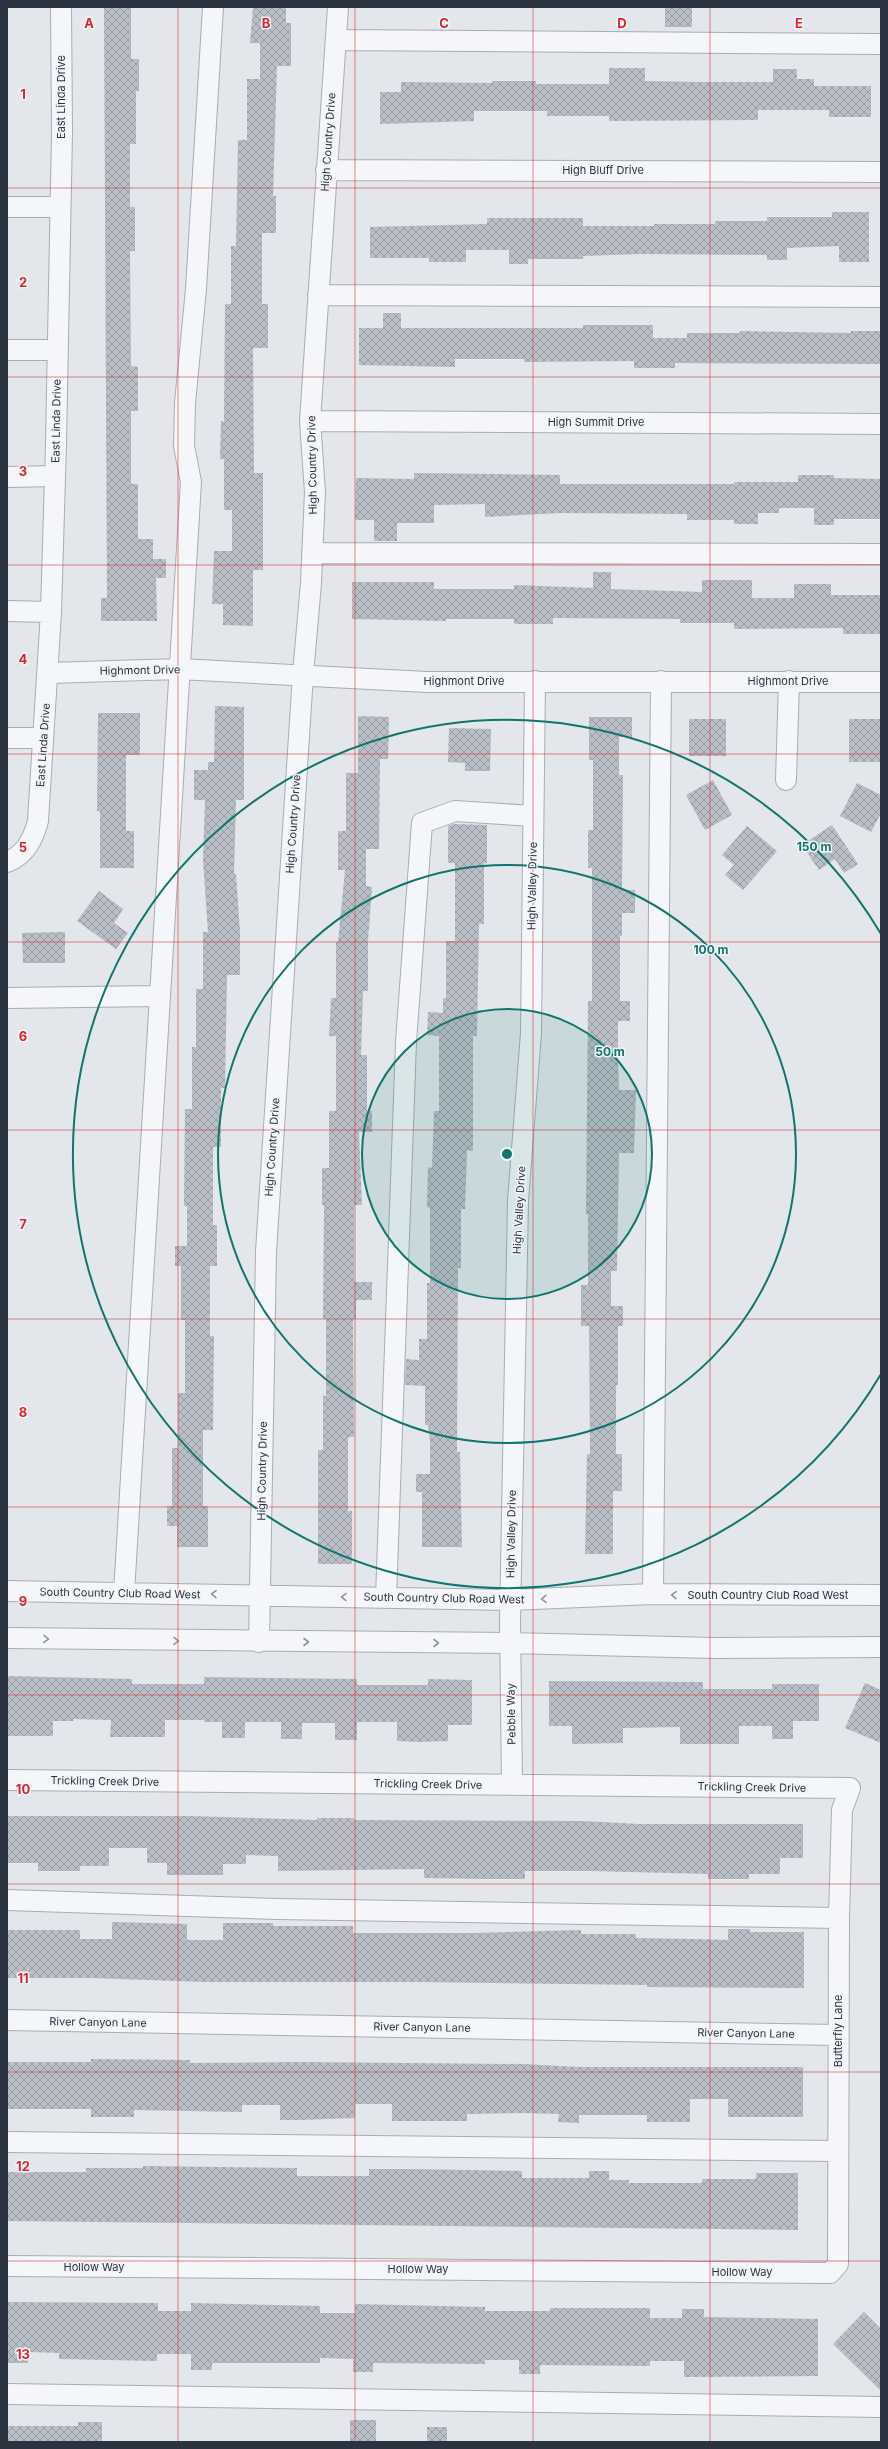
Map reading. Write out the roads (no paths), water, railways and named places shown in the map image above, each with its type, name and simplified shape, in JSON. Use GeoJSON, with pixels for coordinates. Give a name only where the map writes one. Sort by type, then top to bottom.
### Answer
{"type":"FeatureCollection","features":[{"type":"Feature","properties":{"kind":"street","name":"East Linda Drive"},"geometry":{"type":"LineString","coordinates":[[7,862],[20,856],[34,834],[38,821],[48,673],[58,350],[61,7]]}},
{"type":"Feature","properties":{"kind":"street"},"geometry":{"type":"LineString","coordinates":[[124,1593],[191,482],[184,446],[186,403],[196,289],[213,7]]}},
{"type":"Feature","properties":{"kind":"street","name":"High Country Drive"},"geometry":{"type":"LineString","coordinates":[[259,1642],[266,1252],[312,553],[315,492],[310,421],[338,7]]}},
{"type":"Feature","properties":{"kind":"street"},"geometry":{"type":"LineString","coordinates":[[336,40],[881,44]]}},
{"type":"Feature","properties":{"kind":"street","name":"High Bluff Drive"},"geometry":{"type":"LineString","coordinates":[[326,170],[881,172]]}},
{"type":"Feature","properties":{"kind":"street"},"geometry":{"type":"LineString","coordinates":[[7,207],[60,207]]}},
{"type":"Feature","properties":{"kind":"street"},"geometry":{"type":"LineString","coordinates":[[318,295],[881,297]]}},
{"type":"Feature","properties":{"kind":"street"},"geometry":{"type":"LineString","coordinates":[[7,350],[58,350]]}},
{"type":"Feature","properties":{"kind":"street","name":"High Summit Drive"},"geometry":{"type":"LineString","coordinates":[[310,421],[881,424]]}},
{"type":"Feature","properties":{"kind":"street"},"geometry":{"type":"LineString","coordinates":[[7,477],[55,476]]}},
{"type":"Feature","properties":{"kind":"street"},"geometry":{"type":"LineString","coordinates":[[312,553],[881,554]]}},
{"type":"Feature","properties":{"kind":"street"},"geometry":{"type":"LineString","coordinates":[[7,612],[51,612]]}},
{"type":"Feature","properties":{"kind":"street","name":"Highmont Drive"},"geometry":{"type":"LineString","coordinates":[[48,673],[179,669],[303,674],[427,682],[881,682]]}},
{"type":"Feature","properties":{"kind":"street","name":"High Valley Drive"},"geometry":{"type":"LineString","coordinates":[[510,1643],[518,1201],[531,1033],[535,681]]}},
{"type":"Feature","properties":{"kind":"street"},"geometry":{"type":"LineString","coordinates":[[653,1594],[661,681]]}},
{"type":"Feature","properties":{"kind":"street"},"geometry":{"type":"LineString","coordinates":[[786,780],[789,681]]}},
{"type":"Feature","properties":{"kind":"street"},"geometry":{"type":"LineString","coordinates":[[7,738],[43,738]]}},
{"type":"Feature","properties":{"kind":"street"},"geometry":{"type":"LineString","coordinates":[[386,1598],[406,1042],[422,823],[455,811],[533,816]]}},
{"type":"Feature","properties":{"kind":"street"},"geometry":{"type":"LineString","coordinates":[[7,998],[159,996]]}},
{"type":"Feature","properties":{"kind":"street","name":"South Country Club Road West"},"geometry":{"type":"LineString","coordinates":[[7,1591],[510,1600],[653,1594],[881,1595]]}},
{"type":"Feature","properties":{"kind":"street"},"geometry":{"type":"LineString","coordinates":[[7,1638],[259,1642],[510,1643],[714,1648],[881,1647]]}},
{"type":"Feature","properties":{"kind":"street","name":"Pebble Way"},"geometry":{"type":"LineString","coordinates":[[510,1643],[512,1785]]}},
{"type":"Feature","properties":{"kind":"street","name":"Trickling Creek Drive"},"geometry":{"type":"LineString","coordinates":[[7,1780],[850,1788]]}},
{"type":"Feature","properties":{"kind":"street","name":"Butterfly Lane"},"geometry":{"type":"LineString","coordinates":[[830,2273],[838,2264],[837,2035],[839,1918],[842,1810],[850,1788]]}},
{"type":"Feature","properties":{"kind":"street"},"geometry":{"type":"LineString","coordinates":[[7,1900],[277,1909],[839,1918]]}},
{"type":"Feature","properties":{"kind":"street","name":"River Canyon Lane"},"geometry":{"type":"LineString","coordinates":[[7,2020],[837,2035]]}},
{"type":"Feature","properties":{"kind":"street"},"geometry":{"type":"LineString","coordinates":[[7,2142],[838,2151]]}},
{"type":"Feature","properties":{"kind":"street","name":"Hollow Way"},"geometry":{"type":"LineString","coordinates":[[7,2266],[830,2273]]}},
{"type":"Feature","properties":{"kind":"street"},"geometry":{"type":"LineString","coordinates":[[7,2394],[881,2407]]}}]}
